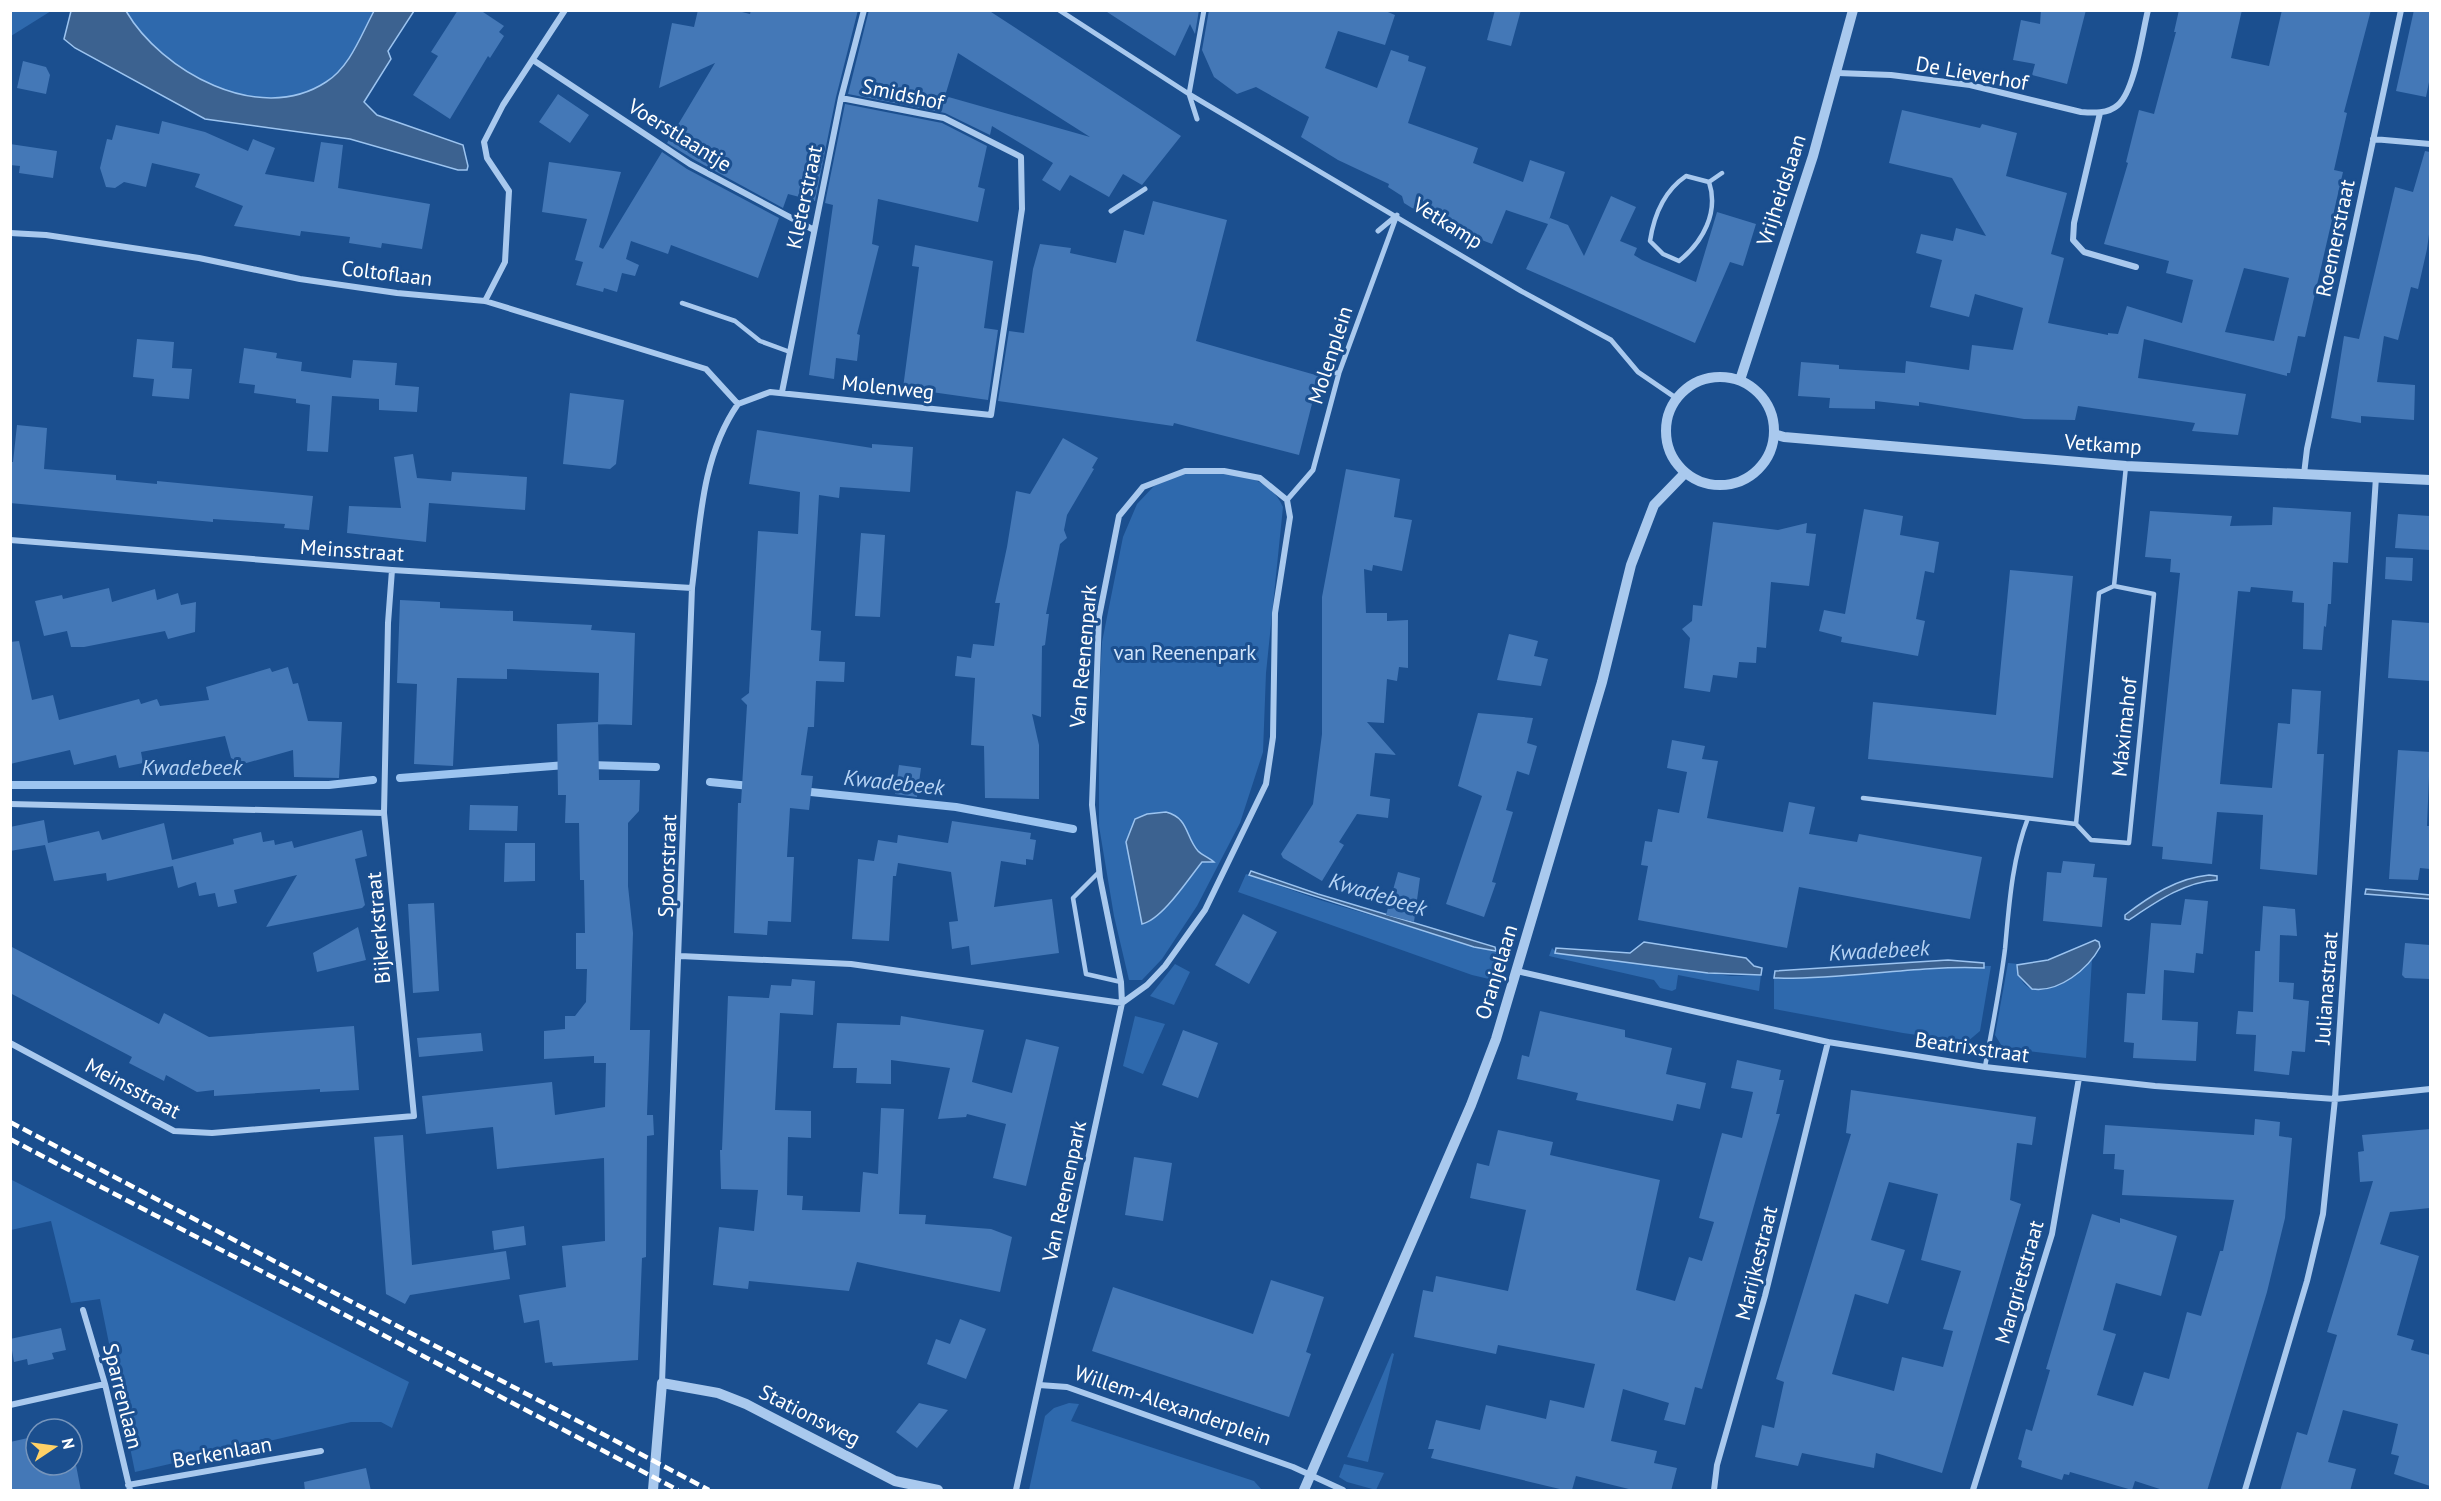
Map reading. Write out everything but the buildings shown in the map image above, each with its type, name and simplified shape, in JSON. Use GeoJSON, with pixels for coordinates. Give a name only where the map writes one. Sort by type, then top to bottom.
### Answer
{"type":"FeatureCollection","features":[{"type":"Feature","properties":{"kind":"street"},"geometry":{"type":"LineString","coordinates":[[485,301],[505,262],[509,191],[487,158],[484,142],[498,113],[565,10]]}},
{"type":"Feature","properties":{"kind":"street","name":"Kleterstraat"},"geometry":{"type":"LineString","coordinates":[[782,392],[842,98],[864,10]]}},
{"type":"Feature","properties":{"kind":"street","name":"Vetkamp"},"geometry":{"type":"LineString","coordinates":[[1059,10],[1189,94],[1576,322],[1611,340],[1638,372],[1676,398]]}},
{"type":"Feature","properties":{"kind":"street"},"geometry":{"type":"LineString","coordinates":[[1197,120],[1189,94],[1204,10]]}},
{"type":"Feature","properties":{"kind":"street","name":"Vrijheidslaan"},"geometry":{"type":"LineString","coordinates":[[1740,380],[1838,74],[1853,10]]}},
{"type":"Feature","properties":{"kind":"street"},"geometry":{"type":"LineString","coordinates":[[2136,267],[2084,252],[2073,240],[2074,223],[2100,113],[2118,106],[2129,89],[2148,10]]}},
{"type":"Feature","properties":{"kind":"street","name":"Roemerstraat"},"geometry":{"type":"LineString","coordinates":[[2304,474],[2307,449],[2401,10]]}},
{"type":"Feature","properties":{"kind":"street","name":"Voerstlaantje"},"geometry":{"type":"LineString","coordinates":[[533,60],[690,164],[814,230]]}},
{"type":"Feature","properties":{"kind":"street","name":"De Lieverhof"},"geometry":{"type":"LineString","coordinates":[[1838,74],[1892,75],[1970,85],[2081,112],[2100,113]]}},
{"type":"Feature","properties":{"kind":"street","name":"Smidshof"},"geometry":{"type":"LineString","coordinates":[[842,98],[944,118],[1021,157],[1022,209],[991,415]]}},
{"type":"Feature","properties":{"kind":"street"},"geometry":{"type":"LineString","coordinates":[[2373,139],[2430,144]]}},
{"type":"Feature","properties":{"kind":"street"},"geometry":{"type":"LineString","coordinates":[[1111,211],[1145,189]]}},
{"type":"Feature","properties":{"kind":"street"},"geometry":{"type":"LineString","coordinates":[[1378,231],[1397,215]]}},
{"type":"Feature","properties":{"kind":"street","name":"Molenplein"},"geometry":{"type":"LineString","coordinates":[[1287,500],[1312,470],[1339,373],[1397,215]]}},
{"type":"Feature","properties":{"kind":"street","name":"Coltoflaan"},"geometry":{"type":"LineString","coordinates":[[10,233],[46,235],[199,258],[300,279],[376,290],[485,301],[706,369],[738,404]]}},
{"type":"Feature","properties":{"kind":"street"},"geometry":{"type":"LineString","coordinates":[[1322,372],[1339,373]]}},
{"type":"Feature","properties":{"kind":"street"},"geometry":{"type":"LineString","coordinates":[[1717,376],[1740,380],[1762,398],[1769,409],[1774,434],[1770,450],[1762,465],[1749,476],[1734,483],[1709,483],[1686,473],[1671,455],[1665,433],[1669,411],[1676,398],[1694,383],[1717,376]]}},
{"type":"Feature","properties":{"kind":"street"},"geometry":{"type":"LineString","coordinates":[[738,404],[755,395],[782,392]]}},
{"type":"Feature","properties":{"kind":"street","name":"Molenweg"},"geometry":{"type":"LineString","coordinates":[[782,392],[991,415]]}},
{"type":"Feature","properties":{"kind":"street","name":"Spoorstraat"},"geometry":{"type":"LineString","coordinates":[[662,1383],[680,956],[692,588],[704,493],[717,441],[738,404]]}},
{"type":"Feature","properties":{"kind":"street","name":"Vetkamp"},"geometry":{"type":"LineString","coordinates":[[1774,434],[1784,437],[1923,450],[2126,466],[2430,480]]}},
{"type":"Feature","properties":{"kind":"street","name":"Van Reenenpark"},"geometry":{"type":"LineString","coordinates":[[1039,1385],[1122,1003],[1121,982],[1107,922],[1099,872],[1092,805],[1099,617],[1119,516],[1143,487],[1185,471],[1224,471],[1260,478],[1287,500]]}},
{"type":"Feature","properties":{"kind":"street","name":"Oranjelaan"},"geometry":{"type":"LineString","coordinates":[[1311,1476],[1478,1086],[1517,970],[1602,682],[1631,565],[1654,505],[1686,473]]}},
{"type":"Feature","properties":{"kind":"street","name":"Julianastraat"},"geometry":{"type":"LineString","coordinates":[[2245,1491],[2307,1281],[2320,1225],[2336,1099],[2376,477]]}},
{"type":"Feature","properties":{"kind":"street"},"geometry":{"type":"LineString","coordinates":[[680,956],[851,964],[1122,1003],[1147,985],[1165,966],[1205,910],[1266,784],[1272,746],[1275,613],[1290,517],[1287,500]]}},
{"type":"Feature","properties":{"kind":"street","name":"Meinsstraat"},"geometry":{"type":"LineString","coordinates":[[10,540],[392,570],[692,588]]}},
{"type":"Feature","properties":{"kind":"street","name":"Bijkerkstraat"},"geometry":{"type":"LineString","coordinates":[[247,1130],[414,1116],[384,813],[388,623],[392,570]]}},
{"type":"Feature","properties":{"kind":"street"},"geometry":{"type":"LineString","coordinates":[[10,804],[384,813]]}},
{"type":"Feature","properties":{"kind":"street","name":"Beatrixstraat"},"geometry":{"type":"LineString","coordinates":[[1517,970],[1827,1042],[1985,1067],[2079,1078],[2336,1099],[2430,1089]]}},
{"type":"Feature","properties":{"kind":"street","name":"Marijkestraat"},"geometry":{"type":"LineString","coordinates":[[1714,1491],[1717,1465],[1766,1296],[1827,1042]]}},
{"type":"Feature","properties":{"kind":"street","name":"Meinsstraat"},"geometry":{"type":"LineString","coordinates":[[10,1043],[174,1131],[195,1134],[247,1130]]}},
{"type":"Feature","properties":{"kind":"street","name":"Margrietstraat"},"geometry":{"type":"LineString","coordinates":[[1972,1491],[2052,1234],[2079,1078]]}},
{"type":"Feature","properties":{"kind":"street","name":"Sparrenlaan"},"geometry":{"type":"LineString","coordinates":[[83,1310],[105,1384],[129,1488]]}},
{"type":"Feature","properties":{"kind":"street"},"geometry":{"type":"LineString","coordinates":[[652,1491],[662,1383]]}},
{"type":"Feature","properties":{"kind":"street","name":"Stationsweg"},"geometry":{"type":"LineString","coordinates":[[662,1383],[718,1393],[746,1404],[895,1481],[938,1491]]}},
{"type":"Feature","properties":{"kind":"street"},"geometry":{"type":"LineString","coordinates":[[10,1405],[105,1384]]}},
{"type":"Feature","properties":{"kind":"street"},"geometry":{"type":"LineString","coordinates":[[1016,1491],[1039,1385]]}},
{"type":"Feature","properties":{"kind":"street","name":"Willem-Alexanderplein"},"geometry":{"type":"LineString","coordinates":[[1039,1385],[1067,1387],[1311,1476],[1343,1491]]}},
{"type":"Feature","properties":{"kind":"street","name":"Berkenlaan"},"geometry":{"type":"LineString","coordinates":[[129,1488],[321,1451]]}},
{"type":"Feature","properties":{"kind":"street"},"geometry":{"type":"LineString","coordinates":[[1304,1491],[1311,1476]]}},
{"type":"Feature","properties":{"kind":"lane"},"geometry":{"type":"LineString","coordinates":[[1709,182],[1722,172]]}},
{"type":"Feature","properties":{"kind":"lane"},"geometry":{"type":"LineString","coordinates":[[1686,176],[1709,182],[1714,198],[1710,217],[1696,248],[1679,261],[1663,254],[1650,241],[1653,219],[1673,184],[1686,176]]}},
{"type":"Feature","properties":{"kind":"lane"},"geometry":{"type":"LineString","coordinates":[[682,303],[735,321],[759,341],[790,352]]}},
{"type":"Feature","properties":{"kind":"lane"},"geometry":{"type":"LineString","coordinates":[[2114,586],[2126,466]]}},
{"type":"Feature","properties":{"kind":"lane","name":"Máximahof"},"geometry":{"type":"LineString","coordinates":[[2114,586],[2154,594],[2129,843],[2091,840],[2076,824],[2099,593],[2114,586]]}},
{"type":"Feature","properties":{"kind":"lane","name":"Máximahof"},"geometry":{"type":"LineString","coordinates":[[1863,798],[2076,824]]}},
{"type":"Feature","properties":{"kind":"lane"},"geometry":{"type":"LineString","coordinates":[[1985,1067],[2005,950],[2007,915],[2028,818]]}},
{"type":"Feature","properties":{"kind":"lane"},"geometry":{"type":"LineString","coordinates":[[1099,872],[1073,898],[1086,974],[1121,982]]}},
{"type":"Feature","properties":{"kind":"green space"},"geometry":{"type":"Polygon","coordinates":[[[11,11],[51,11],[11,36],[11,11]]]}},
{"type":"Feature","properties":{"kind":"green space"},"geometry":{"type":"Polygon","coordinates":[[[126,11],[374,11],[354,50],[334,76],[300,94],[271,98],[243,95],[214,86],[187,71],[163,54],[142,33],[126,11]]]}},
{"type":"Feature","properties":{"kind":"green space","name":"van Reenenpark"},"geometry":{"type":"Polygon","coordinates":[[[1193,468],[1232,473],[1257,481],[1276,495],[1283,507],[1266,673],[1263,752],[1240,823],[1197,906],[1162,959],[1142,980],[1129,980],[1114,916],[1099,826],[1099,695],[1102,642],[1123,537],[1137,504],[1154,486],[1193,468]]]}},
{"type":"Feature","properties":{"kind":"green space"},"geometry":{"type":"Polygon","coordinates":[[[1246,874],[1320,900],[1498,953],[1489,979],[1238,892],[1246,874]]]}},
{"type":"Feature","properties":{"kind":"green space"},"geometry":{"type":"Polygon","coordinates":[[[1552,948],[1557,953],[1731,976],[1761,975],[1759,991],[1678,975],[1676,989],[1672,991],[1660,988],[1654,980],[1549,956],[1552,948]]]}},
{"type":"Feature","properties":{"kind":"green space"},"geometry":{"type":"Polygon","coordinates":[[[2092,959],[2086,1058],[2003,1048],[1995,1035],[2008,963],[2019,964],[2017,970],[2023,983],[2032,989],[2042,990],[2064,981],[2092,959]]]}},
{"type":"Feature","properties":{"kind":"green space"},"geometry":{"type":"Polygon","coordinates":[[[1175,964],[1190,972],[1174,1005],[1150,996],[1175,964]]]}},
{"type":"Feature","properties":{"kind":"green space"},"geometry":{"type":"Polygon","coordinates":[[[1991,966],[1980,1031],[1967,1042],[1903,1033],[1774,1009],[1774,978],[1826,977],[1931,969],[1983,968],[1991,966]]]}},
{"type":"Feature","properties":{"kind":"green space"},"geometry":{"type":"Polygon","coordinates":[[[1135,1016],[1165,1024],[1143,1074],[1123,1066],[1135,1016]]]}},
{"type":"Feature","properties":{"kind":"green space"},"geometry":{"type":"Polygon","coordinates":[[[10,1179],[409,1382],[392,1428],[381,1422],[351,1422],[135,1472],[100,1299],[71,1303],[51,1221],[11,1230],[10,1179]]]}},
{"type":"Feature","properties":{"kind":"green space"},"geometry":{"type":"Polygon","coordinates":[[[1392,1353],[1394,1354],[1368,1462],[1347,1457],[1392,1353]]]}},
{"type":"Feature","properties":{"kind":"green space"},"geometry":{"type":"Polygon","coordinates":[[[1069,1403],[1079,1404],[1071,1421],[1254,1481],[1262,1490],[1029,1490],[1045,1416],[1054,1408],[1069,1403]]]}},
{"type":"Feature","properties":{"kind":"green space"},"geometry":{"type":"Polygon","coordinates":[[[1344,1464],[1384,1473],[1376,1490],[1347,1482],[1339,1477],[1344,1464]]]}},
{"type":"Feature","properties":{"kind":"shaded area"},"geometry":{"type":"Polygon","coordinates":[[[71,11],[126,11],[142,33],[163,54],[187,71],[214,86],[243,95],[271,98],[300,94],[334,76],[354,50],[374,11],[414,11],[388,51],[391,59],[364,102],[377,115],[463,145],[467,170],[458,170],[350,139],[205,119],[75,48],[64,39],[71,11]]]}},
{"type":"Feature","properties":{"kind":"shaded area"},"geometry":{"type":"Polygon","coordinates":[[[1166,812],[1183,823],[1198,851],[1214,862],[1202,862],[1166,907],[1150,921],[1142,924],[1126,842],[1135,819],[1147,814],[1166,812]]]}},
{"type":"Feature","properties":{"kind":"shaded area"},"geometry":{"type":"Polygon","coordinates":[[[1251,871],[1318,894],[1495,947],[1496,951],[1474,947],[1249,875],[1251,871]]]}},
{"type":"Feature","properties":{"kind":"shaded area"},"geometry":{"type":"Polygon","coordinates":[[[2209,875],[2217,876],[2217,880],[2182,889],[2129,920],[2125,919],[2125,915],[2164,889],[2186,880],[2209,875]]]}},
{"type":"Feature","properties":{"kind":"shaded area"},"geometry":{"type":"Polygon","coordinates":[[[2366,889],[2430,895],[2430,899],[2365,894],[2366,889]]]}},
{"type":"Feature","properties":{"kind":"shaded area"},"geometry":{"type":"Polygon","coordinates":[[[2095,940],[2099,942],[2100,947],[2095,955],[2072,978],[2062,983],[2042,989],[2032,989],[2018,975],[2017,965],[2048,960],[2095,940]]]}},
{"type":"Feature","properties":{"kind":"shaded area"},"geometry":{"type":"Polygon","coordinates":[[[1644,942],[1746,958],[1754,966],[1762,968],[1761,975],[1708,973],[1555,953],[1556,948],[1630,953],[1644,942]]]}},
{"type":"Feature","properties":{"kind":"shaded area"},"geometry":{"type":"Polygon","coordinates":[[[1948,960],[1984,963],[1984,968],[1774,978],[1775,971],[1948,960]]]}},
{"type":"Feature","properties":{"kind":"waterway","name":"Kwadebeek"},"geometry":{"type":"LineString","coordinates":[[400,778],[566,765]]}},
{"type":"Feature","properties":{"kind":"waterway","name":"Kwadebeek"},"geometry":{"type":"LineString","coordinates":[[590,765],[656,767]]}},
{"type":"Feature","properties":{"kind":"waterway","name":"Kwadebeek"},"geometry":{"type":"LineString","coordinates":[[10,785],[329,785],[373,780]]}},
{"type":"Feature","properties":{"kind":"waterway","name":"Kwadebeek"},"geometry":{"type":"LineString","coordinates":[[710,782],[750,786]]}},
{"type":"Feature","properties":{"kind":"waterway","name":"Kwadebeek"},"geometry":{"type":"LineString","coordinates":[[801,791],[956,807],[1073,829]]}},
{"type":"Feature","properties":{"kind":"railway"},"geometry":{"type":"LineString","coordinates":[[10,1122],[709,1490]]}},
{"type":"Feature","properties":{"kind":"railway"},"geometry":{"type":"LineString","coordinates":[[10,1139],[678,1490]]}}]}
